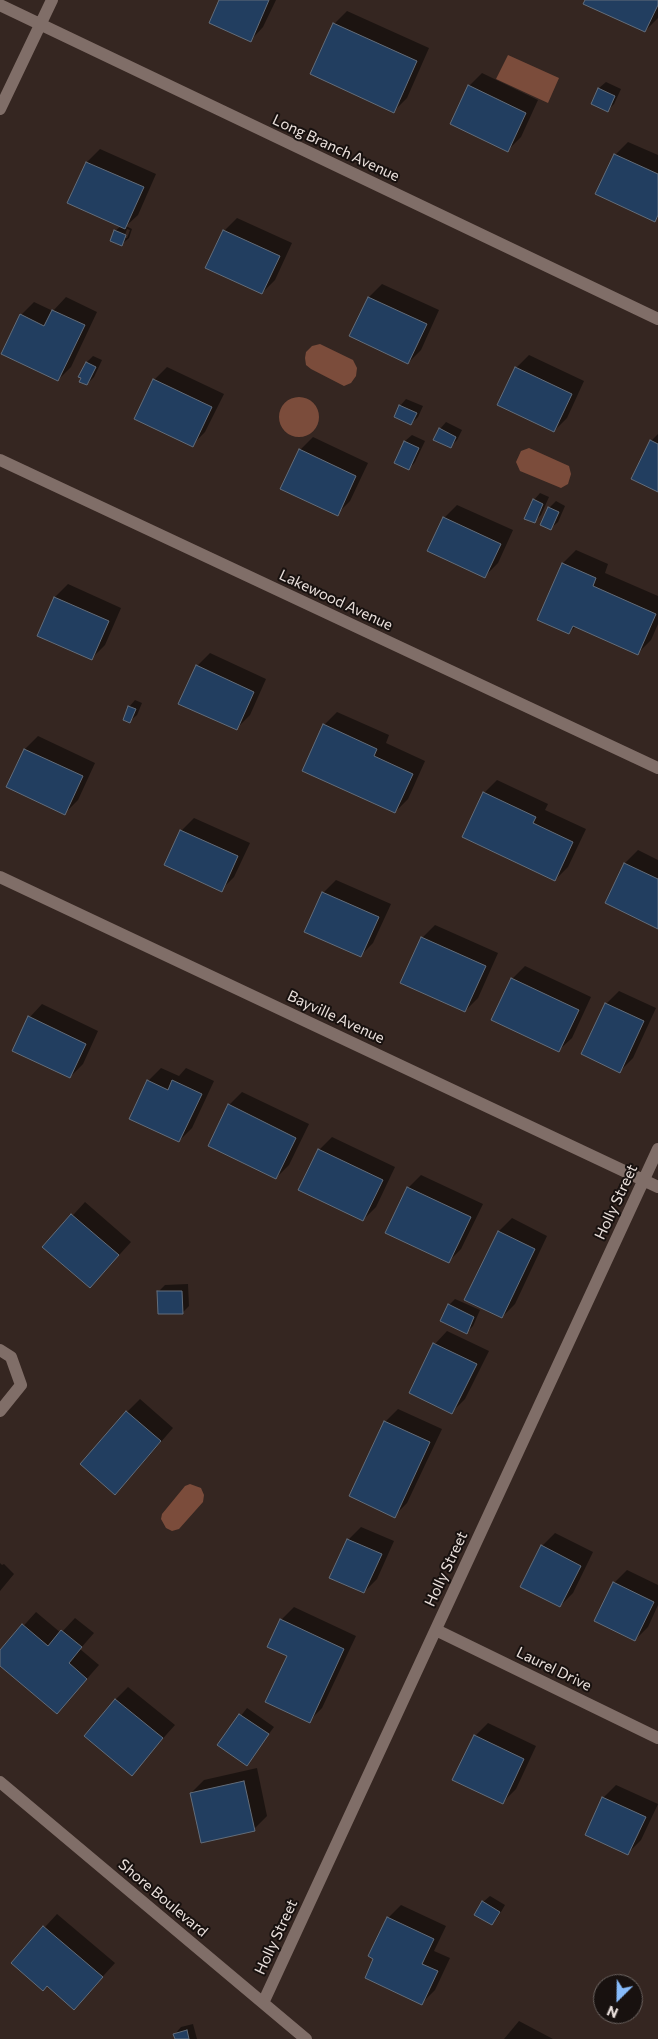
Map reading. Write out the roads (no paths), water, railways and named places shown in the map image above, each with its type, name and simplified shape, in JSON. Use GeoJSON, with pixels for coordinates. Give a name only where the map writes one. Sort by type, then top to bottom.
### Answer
{"type":"FeatureCollection","features":[{"type":"Feature","properties":{"kind":"street"},"geometry":{"type":"LineString","coordinates":[[0,110],[52,0]]}},
{"type":"Feature","properties":{"kind":"street","name":"Long Branch Avenue"},"geometry":{"type":"LineString","coordinates":[[0,5],[658,319]]}},
{"type":"Feature","properties":{"kind":"street","name":"Lakewood Avenue"},"geometry":{"type":"LineString","coordinates":[[0,460],[658,768]]}},
{"type":"Feature","properties":{"kind":"street","name":"Bayville Avenue"},"geometry":{"type":"LineString","coordinates":[[0,877],[658,1187]]}},
{"type":"Feature","properties":{"kind":"street","name":"Holly Street"},"geometry":{"type":"LineString","coordinates":[[263,2003],[658,1149]]}},
{"type":"Feature","properties":{"kind":"street"},"geometry":{"type":"LineString","coordinates":[[0,1350],[11,1358],[21,1385],[0,1411]]}},
{"type":"Feature","properties":{"kind":"street","name":"Laurel Drive"},"geometry":{"type":"LineString","coordinates":[[436,1630],[658,1738]]}},
{"type":"Feature","properties":{"kind":"street","name":"Shore Boulevard"},"geometry":{"type":"LineString","coordinates":[[0,1782],[306,2039]]}}]}
